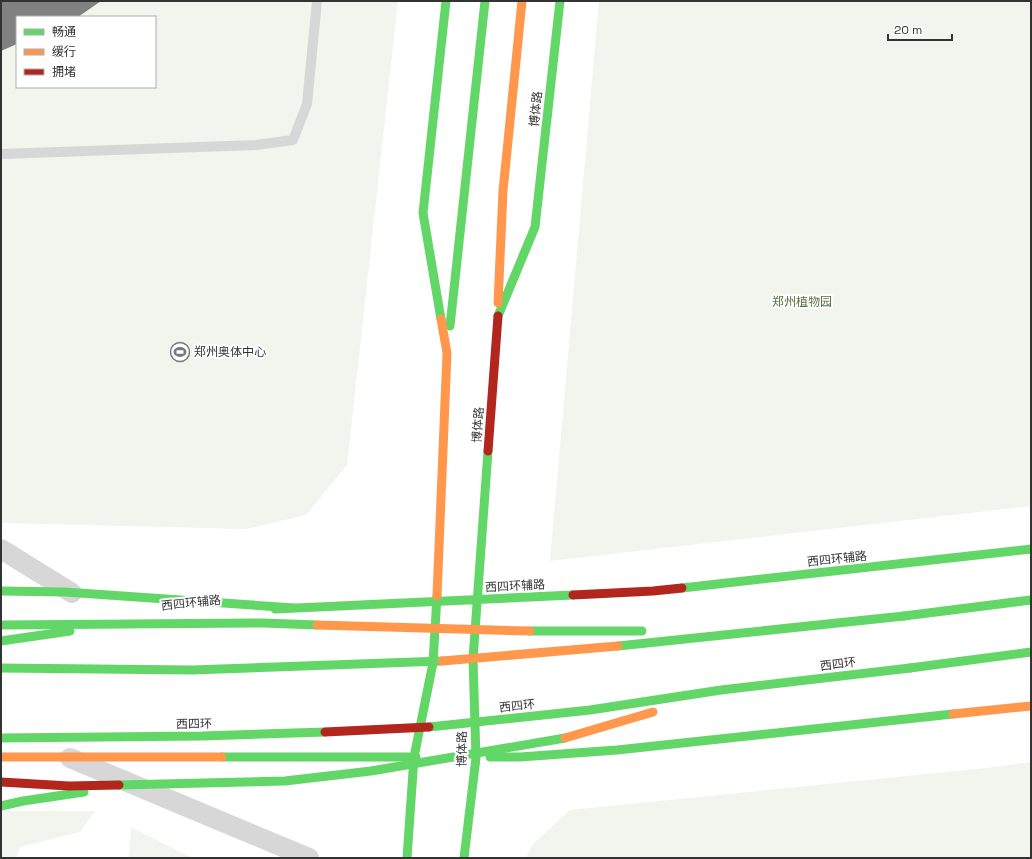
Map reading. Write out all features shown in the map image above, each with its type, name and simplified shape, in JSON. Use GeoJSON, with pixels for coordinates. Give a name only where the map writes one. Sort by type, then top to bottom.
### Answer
{"type":"FeatureCollection","features":[{"type":"Feature","properties":{"kind":"main road"},"geometry":{"type":"LineString","coordinates":[[446,1],[423,213],[447,353]]}},
{"type":"Feature","properties":{"kind":"main road"},"geometry":{"type":"LineString","coordinates":[[407,858],[414,757],[433,663],[437,602],[447,353],[485,1]]}},
{"type":"Feature","properties":{"kind":"main road"},"geometry":{"type":"LineString","coordinates":[[497,318],[503,190],[522,1]]}},
{"type":"Feature","properties":{"kind":"main road","name":"博体路"},"geometry":{"type":"LineString","coordinates":[[464,858],[476,758],[473,659],[497,318],[535,228],[560,1]]}},
{"type":"Feature","properties":{"kind":"main road","name":"西四环辅路"},"geometry":{"type":"LineString","coordinates":[[209,612],[653,591],[1031,549]]}},
{"type":"Feature","properties":{"kind":"main road"},"geometry":{"type":"LineString","coordinates":[[1,591],[72,593],[294,608]]}},
{"type":"Feature","properties":{"kind":"main road"},"geometry":{"type":"LineString","coordinates":[[1,668],[192,670],[433,663],[904,616],[1031,600]]}},
{"type":"Feature","properties":{"kind":"main road","name":"西四环辅路"},"geometry":{"type":"LineString","coordinates":[[1,642],[186,614]]}},
{"type":"Feature","properties":{"kind":"main road"},"geometry":{"type":"LineString","coordinates":[[1,625],[263,623],[500,631],[650,631]]}},
{"type":"Feature","properties":{"kind":"main road"},"geometry":{"type":"LineString","coordinates":[[674,631],[761,631]]}},
{"type":"Feature","properties":{"kind":"main road","name":"西四环"},"geometry":{"type":"LineString","coordinates":[[1,738],[202,736],[424,728],[590,710],[738,688],[1031,652]]}},
{"type":"Feature","properties":{"kind":"main road"},"geometry":{"type":"LineString","coordinates":[[1,782],[69,786],[285,781],[371,771],[557,740],[738,688]]}},
{"type":"Feature","properties":{"kind":"main road"},"geometry":{"type":"LineString","coordinates":[[1,757],[520,757],[617,750],[1031,706]]}},
{"type":"Feature","properties":{"kind":"main road"},"geometry":{"type":"LineString","coordinates":[[1,806],[130,784]]}},
{"type":"Feature","properties":{"kind":"street"},"geometry":{"type":"LineString","coordinates":[[1,549],[72,593]]}},
{"type":"Feature","properties":{"kind":"street"},"geometry":{"type":"LineString","coordinates":[[69,757],[309,858]]}},
{"type":"Feature","properties":{"kind":"lane"},"geometry":{"type":"LineString","coordinates":[[1,154],[256,145],[293,140],[307,104],[317,1]]}},
{"type":"Feature","properties":{"kind":"green space","name":"郑州奥体中心"},"geometry":{"type":"Polygon","coordinates":[[[1,1],[398,1],[347,465],[306,515],[246,529],[1,523],[1,1]]]}},
{"type":"Feature","properties":{"kind":"green space","name":"郑州植物园"},"geometry":{"type":"Polygon","coordinates":[[[599,1],[1031,1],[1031,506],[550,561],[599,1]]]}},
{"type":"Feature","properties":{"kind":"green space"},"geometry":{"type":"Polygon","coordinates":[[[1031,762],[1031,858],[526,858],[532,845],[570,810],[986,768],[1031,762]]]}},
{"type":"Feature","properties":{"kind":"green space"},"geometry":{"type":"Polygon","coordinates":[[[1,811],[95,811],[80,832],[20,847],[16,858],[1,858],[1,811]]]}},
{"type":"Feature","properties":{"kind":"green space"},"geometry":{"type":"Polygon","coordinates":[[[131,827],[192,858],[129,858],[131,827]]]}},
{"type":"Feature","properties":{"kind":"building"},"geometry":{"type":"Polygon","coordinates":[[[1,1],[101,1],[79,16],[16,16],[16,44],[1,51],[1,1]]]}},
{"type":"Feature","properties":{"kind":"traffic: fast"},"geometry":{"type":"LineString","coordinates":[[441,319],[423,213],[446,1]]}},
{"type":"Feature","properties":{"kind":"traffic: fast"},"geometry":{"type":"LineString","coordinates":[[450,326],[485,1]]}},
{"type":"Feature","properties":{"kind":"traffic: fast"},"geometry":{"type":"LineString","coordinates":[[498,316],[535,227],[560,1]]}},
{"type":"Feature","properties":{"kind":"traffic: fast"},"geometry":{"type":"LineString","coordinates":[[464,858],[476,758],[473,659],[488,451]]}},
{"type":"Feature","properties":{"kind":"traffic: fast"},"geometry":{"type":"LineString","coordinates":[[682,588],[1031,549]]}},
{"type":"Feature","properties":{"kind":"traffic: fast"},"geometry":{"type":"LineString","coordinates":[[1,591],[65,592],[294,608]]}},
{"type":"Feature","properties":{"kind":"traffic: fast"},"geometry":{"type":"LineString","coordinates":[[275,609],[573,595]]}},
{"type":"Feature","properties":{"kind":"traffic: fast"},"geometry":{"type":"LineString","coordinates":[[407,858],[414,757],[433,663],[437,596]]}},
{"type":"Feature","properties":{"kind":"traffic: fast"},"geometry":{"type":"LineString","coordinates":[[904,616],[1031,600]]}},
{"type":"Feature","properties":{"kind":"traffic: fast"},"geometry":{"type":"LineString","coordinates":[[618,646],[904,616]]}},
{"type":"Feature","properties":{"kind":"traffic: fast"},"geometry":{"type":"LineString","coordinates":[[1,625],[263,623],[317,625]]}},
{"type":"Feature","properties":{"kind":"traffic: fast"},"geometry":{"type":"LineString","coordinates":[[1,641],[70,631]]}},
{"type":"Feature","properties":{"kind":"traffic: fast"},"geometry":{"type":"LineString","coordinates":[[530,631],[642,631]]}},
{"type":"Feature","properties":{"kind":"traffic: fast"},"geometry":{"type":"LineString","coordinates":[[910,668],[1031,652]]}},
{"type":"Feature","properties":{"kind":"traffic: fast"},"geometry":{"type":"LineString","coordinates":[[1,668],[192,670],[442,661]]}},
{"type":"Feature","properties":{"kind":"traffic: fast"},"geometry":{"type":"LineString","coordinates":[[429,727],[590,710],[721,690],[910,668]]}},
{"type":"Feature","properties":{"kind":"traffic: fast"},"geometry":{"type":"LineString","coordinates":[[490,757],[520,757],[617,750],[953,714]]}},
{"type":"Feature","properties":{"kind":"traffic: fast"},"geometry":{"type":"LineString","coordinates":[[1,738],[202,736],[325,732]]}},
{"type":"Feature","properties":{"kind":"traffic: fast"},"geometry":{"type":"LineString","coordinates":[[119,785],[285,781],[371,771],[565,738]]}},
{"type":"Feature","properties":{"kind":"traffic: fast"},"geometry":{"type":"LineString","coordinates":[[222,757],[416,757]]}},
{"type":"Feature","properties":{"kind":"traffic: fast"},"geometry":{"type":"LineString","coordinates":[[1,806],[23,801],[84,792]]}},
{"type":"Feature","properties":{"kind":"traffic: slow"},"geometry":{"type":"LineString","coordinates":[[498,303],[503,191],[522,1]]}},
{"type":"Feature","properties":{"kind":"traffic: slow"},"geometry":{"type":"LineString","coordinates":[[437,596],[447,353],[441,319]]}},
{"type":"Feature","properties":{"kind":"traffic: slow"},"geometry":{"type":"LineString","coordinates":[[317,625],[530,631]]}},
{"type":"Feature","properties":{"kind":"traffic: slow"},"geometry":{"type":"LineString","coordinates":[[442,661],[618,646]]}},
{"type":"Feature","properties":{"kind":"traffic: slow"},"geometry":{"type":"LineString","coordinates":[[953,714],[1031,706]]}},
{"type":"Feature","properties":{"kind":"traffic: slow"},"geometry":{"type":"LineString","coordinates":[[565,738],[653,712]]}},
{"type":"Feature","properties":{"kind":"traffic: slow"},"geometry":{"type":"LineString","coordinates":[[1,757],[222,757]]}},
{"type":"Feature","properties":{"kind":"traffic: jam"},"geometry":{"type":"LineString","coordinates":[[488,451],[498,316]]}},
{"type":"Feature","properties":{"kind":"traffic: jam"},"geometry":{"type":"LineString","coordinates":[[573,595],[682,588]]}},
{"type":"Feature","properties":{"kind":"traffic: jam"},"geometry":{"type":"LineString","coordinates":[[325,732],[429,727]]}},
{"type":"Feature","properties":{"kind":"traffic: jam"},"geometry":{"type":"LineString","coordinates":[[1,782],[69,786],[119,785]]}},
{"type":"Feature","properties":{"kind":"place","name":"郑州奥体中心"},"geometry":{"type":"Point","coordinates":[180,352]}}]}
